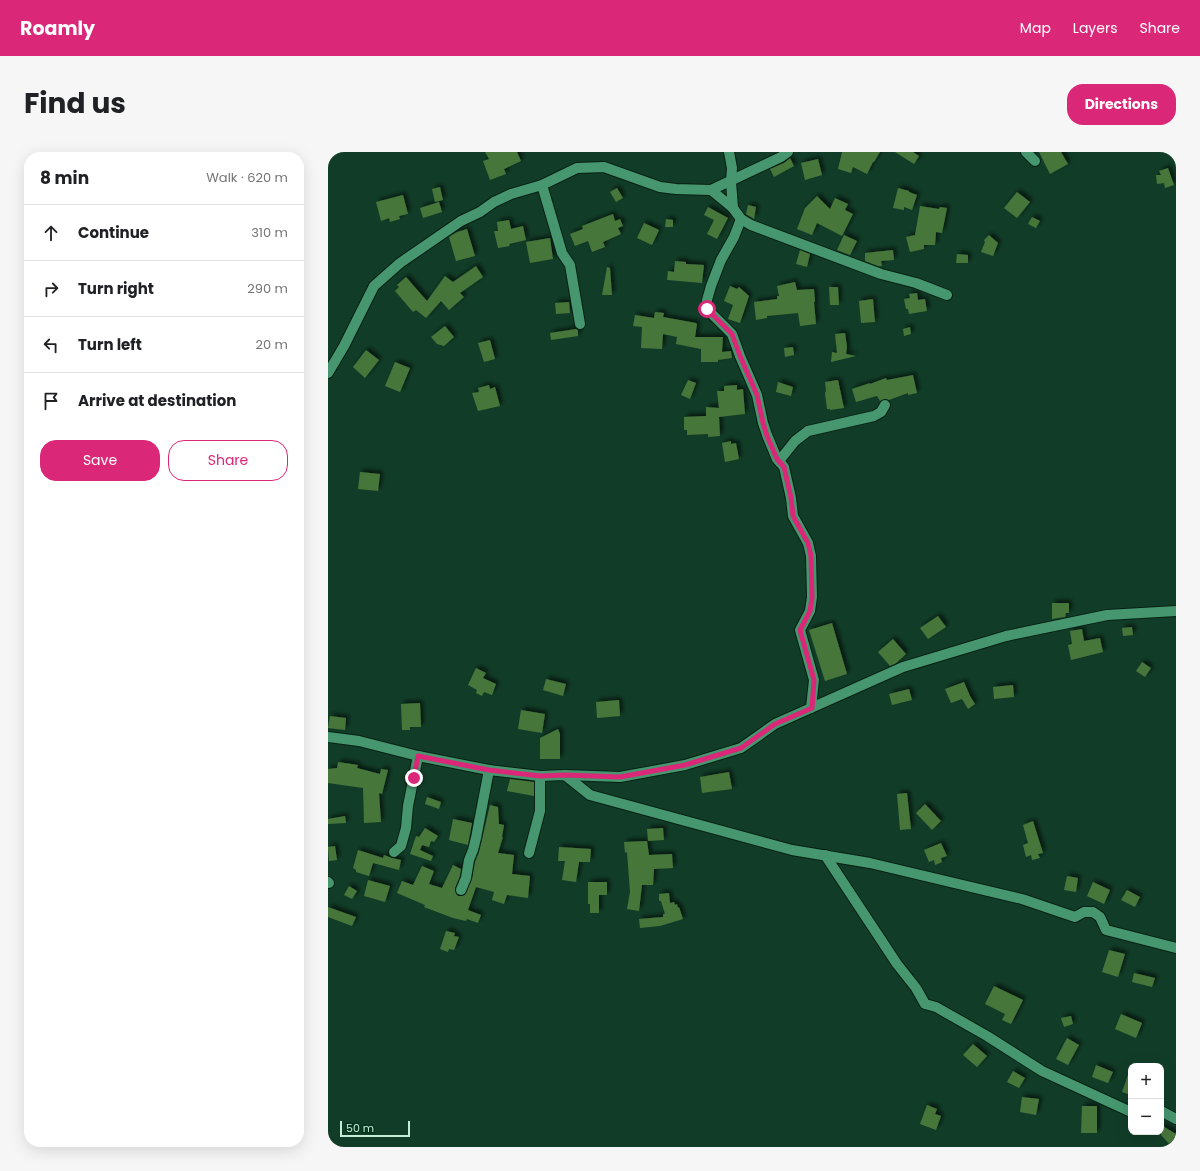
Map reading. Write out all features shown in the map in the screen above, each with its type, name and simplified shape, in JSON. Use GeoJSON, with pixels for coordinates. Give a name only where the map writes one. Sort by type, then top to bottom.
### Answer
{"type":"FeatureCollection","features":[{"type":"Feature","properties":{"kind":"street"},"geometry":{"type":"LineString","coordinates":[[729,152],[732,168],[731,182],[733,208]]}},
{"type":"Feature","properties":{"kind":"street"},"geometry":{"type":"LineString","coordinates":[[328,373],[344,346],[374,286],[400,263],[461,221],[480,212],[494,202],[511,194],[542,185],[577,168],[604,167],[660,187],[712,190],[781,157],[788,152]]}},
{"type":"Feature","properties":{"kind":"street"},"geometry":{"type":"LineString","coordinates":[[1026,152],[1035,161]]}},
{"type":"Feature","properties":{"kind":"street"},"geometry":{"type":"LineString","coordinates":[[542,185],[562,253],[570,265],[580,324]]}},
{"type":"Feature","properties":{"kind":"street"},"geometry":{"type":"LineString","coordinates":[[712,190],[733,208],[741,219],[751,224],[881,274],[916,283],[947,295]]}},
{"type":"Feature","properties":{"kind":"street"},"geometry":{"type":"LineString","coordinates":[[741,219],[711,286],[707,300],[707,309],[732,334],[757,395],[763,423],[772,449],[784,467],[791,498],[793,516],[808,543],[811,556],[812,598],[810,611],[800,630],[814,680],[812,708]]}},
{"type":"Feature","properties":{"kind":"street"},"geometry":{"type":"LineString","coordinates":[[779,461],[795,441],[808,431],[874,416],[881,412],[885,405]]}},
{"type":"Feature","properties":{"kind":"street"},"geometry":{"type":"LineString","coordinates":[[328,737],[359,741],[418,756],[489,770],[540,776],[565,775],[620,777],[685,765],[741,748],[775,724],[903,667],[1006,636],[1107,615],[1176,611]]}},
{"type":"Feature","properties":{"kind":"street"},"geometry":{"type":"LineString","coordinates":[[394,852],[401,846],[406,828],[408,806],[418,756]]}},
{"type":"Feature","properties":{"kind":"street"},"geometry":{"type":"LineString","coordinates":[[461,890],[466,878],[469,860],[476,838],[489,770]]}},
{"type":"Feature","properties":{"kind":"street"},"geometry":{"type":"LineString","coordinates":[[565,775],[590,795],[792,850],[870,863],[1022,899],[1075,917],[1084,912],[1093,912],[1100,917],[1106,930],[1176,948]]}},
{"type":"Feature","properties":{"kind":"street"},"geometry":{"type":"LineString","coordinates":[[529,853],[540,811],[540,776]]}},
{"type":"Feature","properties":{"kind":"street"},"geometry":{"type":"LineString","coordinates":[[825,856],[897,964],[916,988],[925,1004],[936,1007],[987,1036],[1042,1071],[1128,1111]]}},
{"type":"Feature","properties":{"kind":"street"},"geometry":{"type":"LineString","coordinates":[[1164,1113],[1176,1119]]}},
{"type":"Feature","properties":{"kind":"building"},"geometry":{"type":"Polygon","coordinates":[[[485,152],[517,152],[521,161],[504,169],[506,174],[490,180],[483,161],[489,159],[485,152]]]}},
{"type":"Feature","properties":{"kind":"building"},"geometry":{"type":"Polygon","coordinates":[[[842,152],[880,152],[867,174],[853,167],[851,173],[838,169],[842,152]]]}},
{"type":"Feature","properties":{"kind":"building"},"geometry":{"type":"Polygon","coordinates":[[[895,152],[913,152],[919,156],[914,164],[895,152]]]}},
{"type":"Feature","properties":{"kind":"building"},"geometry":{"type":"Polygon","coordinates":[[[1039,152],[1061,152],[1068,164],[1050,174],[1039,152]]]}},
{"type":"Feature","properties":{"kind":"building"},"geometry":{"type":"Polygon","coordinates":[[[790,158],[794,166],[774,177],[770,169],[784,163],[790,158]]]}},
{"type":"Feature","properties":{"kind":"building"},"geometry":{"type":"Polygon","coordinates":[[[818,159],[822,175],[805,180],[801,163],[818,159]]]}},
{"type":"Feature","properties":{"kind":"building"},"geometry":{"type":"Polygon","coordinates":[[[1168,168],[1174,185],[1165,188],[1164,183],[1157,184],[1156,175],[1161,175],[1159,171],[1168,168]]]}},
{"type":"Feature","properties":{"kind":"building"},"geometry":{"type":"Polygon","coordinates":[[[440,187],[443,200],[435,202],[432,189],[440,187]]]}},
{"type":"Feature","properties":{"kind":"building"},"geometry":{"type":"Polygon","coordinates":[[[617,188],[623,198],[616,202],[610,192],[617,188]]]}},
{"type":"Feature","properties":{"kind":"building"},"geometry":{"type":"Polygon","coordinates":[[[898,188],[917,195],[912,210],[904,207],[904,210],[893,208],[898,188]]]}},
{"type":"Feature","properties":{"kind":"building"},"geometry":{"type":"Polygon","coordinates":[[[1017,192],[1030,202],[1017,218],[1004,208],[1017,192]]]}},
{"type":"Feature","properties":{"kind":"building"},"geometry":{"type":"Polygon","coordinates":[[[403,195],[408,214],[399,216],[400,219],[390,222],[389,218],[381,221],[376,202],[403,195]]]}},
{"type":"Feature","properties":{"kind":"building"},"geometry":{"type":"Polygon","coordinates":[[[817,196],[830,209],[835,198],[848,204],[845,210],[853,214],[842,236],[817,223],[812,235],[797,229],[805,208],[817,196]]]}},
{"type":"Feature","properties":{"kind":"building"},"geometry":{"type":"Polygon","coordinates":[[[439,202],[442,212],[423,218],[420,208],[439,202]]]}},
{"type":"Feature","properties":{"kind":"building"},"geometry":{"type":"Polygon","coordinates":[[[748,205],[756,207],[754,219],[746,214],[748,205]]]}},
{"type":"Feature","properties":{"kind":"building"},"geometry":{"type":"Polygon","coordinates":[[[920,206],[939,209],[940,207],[947,208],[942,233],[936,232],[935,245],[924,245],[924,249],[910,252],[906,237],[915,235],[920,206]]]}},
{"type":"Feature","properties":{"kind":"building"},"geometry":{"type":"Polygon","coordinates":[[[708,207],[728,218],[717,239],[707,234],[714,220],[704,215],[708,207]]]}},
{"type":"Feature","properties":{"kind":"building"},"geometry":{"type":"Polygon","coordinates":[[[613,214],[615,221],[620,219],[623,226],[618,228],[621,234],[603,242],[605,247],[592,252],[588,241],[575,246],[570,234],[583,229],[582,226],[613,214]]]}},
{"type":"Feature","properties":{"kind":"building"},"geometry":{"type":"Polygon","coordinates":[[[1032,217],[1040,221],[1036,228],[1028,224],[1032,217]]]}},
{"type":"Feature","properties":{"kind":"building"},"geometry":{"type":"Polygon","coordinates":[[[666,219],[673,220],[673,227],[665,227],[666,219]]]}},
{"type":"Feature","properties":{"kind":"building"},"geometry":{"type":"Polygon","coordinates":[[[509,220],[511,229],[523,226],[526,240],[509,244],[510,246],[498,248],[494,231],[498,231],[497,222],[509,220]]]}},
{"type":"Feature","properties":{"kind":"building"},"geometry":{"type":"Polygon","coordinates":[[[644,223],[659,230],[652,245],[637,238],[644,223]]]}},
{"type":"Feature","properties":{"kind":"building"},"geometry":{"type":"Polygon","coordinates":[[[467,229],[475,256],[456,261],[449,237],[457,232],[467,229]]]}},
{"type":"Feature","properties":{"kind":"building"},"geometry":{"type":"Polygon","coordinates":[[[844,235],[857,241],[850,255],[837,250],[844,235]]]}},
{"type":"Feature","properties":{"kind":"building"},"geometry":{"type":"Polygon","coordinates":[[[989,235],[998,243],[993,256],[981,252],[985,242],[984,240],[989,235]]]}},
{"type":"Feature","properties":{"kind":"building"},"geometry":{"type":"Polygon","coordinates":[[[550,238],[553,259],[530,263],[526,242],[550,238]]]}},
{"type":"Feature","properties":{"kind":"building"},"geometry":{"type":"Polygon","coordinates":[[[800,250],[810,254],[807,267],[796,264],[800,250]]]}},
{"type":"Feature","properties":{"kind":"building"},"geometry":{"type":"Polygon","coordinates":[[[893,250],[894,260],[881,261],[882,266],[865,261],[865,253],[893,250]]]}},
{"type":"Feature","properties":{"kind":"building"},"geometry":{"type":"Polygon","coordinates":[[[957,254],[968,255],[968,263],[956,263],[957,254]]]}},
{"type":"Feature","properties":{"kind":"building"},"geometry":{"type":"Polygon","coordinates":[[[675,261],[686,262],[686,264],[704,265],[702,283],[667,280],[668,271],[674,272],[675,261]]]}},
{"type":"Feature","properties":{"kind":"building"},"geometry":{"type":"Polygon","coordinates":[[[476,266],[483,277],[460,293],[464,297],[449,310],[441,301],[426,318],[416,310],[413,312],[395,291],[399,287],[397,285],[406,277],[427,301],[445,276],[453,282],[476,266]]]}},
{"type":"Feature","properties":{"kind":"building"},"geometry":{"type":"Polygon","coordinates":[[[607,267],[610,268],[612,295],[602,295],[607,267]]]}},
{"type":"Feature","properties":{"kind":"building"},"geometry":{"type":"Polygon","coordinates":[[[795,282],[797,290],[814,289],[816,324],[800,326],[798,313],[767,316],[767,318],[756,320],[754,302],[777,299],[777,296],[779,296],[777,286],[795,282]]]}},
{"type":"Feature","properties":{"kind":"building"},"geometry":{"type":"Polygon","coordinates":[[[730,286],[737,289],[739,287],[749,296],[740,323],[728,319],[733,305],[724,301],[730,286]]]}},
{"type":"Feature","properties":{"kind":"building"},"geometry":{"type":"Polygon","coordinates":[[[829,287],[838,287],[839,305],[830,305],[829,287]]]}},
{"type":"Feature","properties":{"kind":"building"},"geometry":{"type":"Polygon","coordinates":[[[917,293],[918,300],[925,299],[927,311],[909,314],[908,309],[906,309],[904,299],[910,298],[909,294],[917,293]]]}},
{"type":"Feature","properties":{"kind":"building"},"geometry":{"type":"Polygon","coordinates":[[[873,299],[875,322],[861,323],[859,301],[873,299]]]}},
{"type":"Feature","properties":{"kind":"building"},"geometry":{"type":"Polygon","coordinates":[[[569,302],[570,313],[556,314],[555,303],[569,302]]]}},
{"type":"Feature","properties":{"kind":"building"},"geometry":{"type":"Polygon","coordinates":[[[655,312],[664,313],[663,317],[696,323],[695,337],[723,337],[722,352],[731,351],[732,358],[718,360],[718,362],[701,362],[701,349],[676,344],[677,337],[663,334],[662,349],[641,348],[642,327],[633,326],[635,315],[654,318],[655,312]]]}},
{"type":"Feature","properties":{"kind":"building"},"geometry":{"type":"Polygon","coordinates":[[[445,326],[454,337],[444,346],[437,344],[431,337],[445,326]]]}},
{"type":"Feature","properties":{"kind":"building"},"geometry":{"type":"Polygon","coordinates":[[[910,327],[911,334],[904,336],[903,329],[910,327]]]}},
{"type":"Feature","properties":{"kind":"building"},"geometry":{"type":"Polygon","coordinates":[[[576,329],[578,330],[578,336],[551,340],[550,333],[576,329]]]}},
{"type":"Feature","properties":{"kind":"building"},"geometry":{"type":"Polygon","coordinates":[[[845,333],[847,347],[846,354],[856,356],[831,362],[832,352],[837,353],[835,334],[845,333]]]}},
{"type":"Feature","properties":{"kind":"building"},"geometry":{"type":"Polygon","coordinates":[[[490,340],[495,359],[484,362],[478,343],[490,340]]]}},
{"type":"Feature","properties":{"kind":"building"},"geometry":{"type":"Polygon","coordinates":[[[793,347],[794,355],[785,357],[784,348],[793,347]]]}},
{"type":"Feature","properties":{"kind":"building"},"geometry":{"type":"Polygon","coordinates":[[[366,350],[379,360],[365,378],[353,367],[366,350]]]}},
{"type":"Feature","properties":{"kind":"building"},"geometry":{"type":"Polygon","coordinates":[[[395,362],[410,368],[400,392],[385,386],[395,362]]]}},
{"type":"Feature","properties":{"kind":"building"},"geometry":{"type":"Polygon","coordinates":[[[913,375],[917,393],[908,395],[908,393],[889,400],[885,399],[880,401],[877,396],[856,402],[852,389],[886,378],[887,380],[913,375]]]}},
{"type":"Feature","properties":{"kind":"building"},"geometry":{"type":"Polygon","coordinates":[[[688,380],[696,383],[690,399],[681,395],[688,380]]]}},
{"type":"Feature","properties":{"kind":"building"},"geometry":{"type":"Polygon","coordinates":[[[838,380],[844,408],[830,410],[827,409],[825,382],[838,380]]]}},
{"type":"Feature","properties":{"kind":"building"},"geometry":{"type":"Polygon","coordinates":[[[778,382],[793,387],[791,396],[776,392],[778,382]]]}},
{"type":"Feature","properties":{"kind":"building"},"geometry":{"type":"Polygon","coordinates":[[[489,385],[490,389],[495,387],[500,406],[478,411],[472,393],[479,392],[478,388],[489,385]]]}},
{"type":"Feature","properties":{"kind":"building"},"geometry":{"type":"Polygon","coordinates":[[[737,385],[737,390],[743,389],[745,414],[719,417],[720,436],[708,437],[708,434],[687,435],[687,430],[684,430],[684,417],[706,416],[706,407],[719,408],[717,391],[724,391],[724,386],[737,385]]]}},
{"type":"Feature","properties":{"kind":"building"},"geometry":{"type":"Polygon","coordinates":[[[731,441],[731,444],[736,443],[739,459],[725,462],[722,443],[731,441]]]}},
{"type":"Feature","properties":{"kind":"building"},"geometry":{"type":"Polygon","coordinates":[[[360,472],[380,474],[378,491],[358,489],[360,472]]]}},
{"type":"Feature","properties":{"kind":"building"},"geometry":{"type":"Polygon","coordinates":[[[1052,603],[1069,603],[1069,613],[1066,613],[1065,617],[1052,619],[1052,603]]]}},
{"type":"Feature","properties":{"kind":"building"},"geometry":{"type":"Polygon","coordinates":[[[938,616],[946,627],[928,639],[920,628],[938,616]]]}},
{"type":"Feature","properties":{"kind":"building"},"geometry":{"type":"Polygon","coordinates":[[[832,623],[847,674],[825,681],[809,630],[832,623]]]}},
{"type":"Feature","properties":{"kind":"building"},"geometry":{"type":"Polygon","coordinates":[[[1132,627],[1133,635],[1123,636],[1122,628],[1132,627]]]}},
{"type":"Feature","properties":{"kind":"building"},"geometry":{"type":"Polygon","coordinates":[[[1082,629],[1084,641],[1100,638],[1103,652],[1071,660],[1068,645],[1072,644],[1070,631],[1082,629]]]}},
{"type":"Feature","properties":{"kind":"building"},"geometry":{"type":"Polygon","coordinates":[[[893,639],[906,654],[895,664],[890,666],[878,652],[893,639]]]}},
{"type":"Feature","properties":{"kind":"building"},"geometry":{"type":"Polygon","coordinates":[[[1142,662],[1151,668],[1145,677],[1136,671],[1142,662]]]}},
{"type":"Feature","properties":{"kind":"building"},"geometry":{"type":"Polygon","coordinates":[[[476,668],[486,673],[483,678],[496,684],[492,695],[484,692],[482,696],[476,693],[477,690],[468,685],[476,668]]]}},
{"type":"Feature","properties":{"kind":"building"},"geometry":{"type":"Polygon","coordinates":[[[546,679],[566,684],[563,696],[543,690],[546,679]]]}},
{"type":"Feature","properties":{"kind":"building"},"geometry":{"type":"Polygon","coordinates":[[[964,682],[975,704],[968,709],[962,699],[951,703],[945,689],[964,682]]]}},
{"type":"Feature","properties":{"kind":"building"},"geometry":{"type":"Polygon","coordinates":[[[1013,685],[1014,697],[994,699],[993,687],[1013,685]]]}},
{"type":"Feature","properties":{"kind":"building"},"geometry":{"type":"Polygon","coordinates":[[[909,689],[912,700],[892,705],[889,694],[909,689]]]}},
{"type":"Feature","properties":{"kind":"building"},"geometry":{"type":"Polygon","coordinates":[[[619,700],[620,716],[597,718],[596,702],[619,700]]]}},
{"type":"Feature","properties":{"kind":"building"},"geometry":{"type":"Polygon","coordinates":[[[420,703],[421,727],[410,727],[410,730],[402,730],[401,704],[420,703]]]}},
{"type":"Feature","properties":{"kind":"building"},"geometry":{"type":"Polygon","coordinates":[[[521,710],[545,714],[542,733],[518,729],[521,710]]]}},
{"type":"Feature","properties":{"kind":"building"},"geometry":{"type":"Polygon","coordinates":[[[330,716],[346,718],[345,730],[328,728],[330,716]]]}},
{"type":"Feature","properties":{"kind":"building"},"geometry":{"type":"Polygon","coordinates":[[[558,729],[560,734],[560,759],[540,759],[540,738],[558,729]]]}},
{"type":"Feature","properties":{"kind":"building"},"geometry":{"type":"Polygon","coordinates":[[[338,762],[358,765],[357,768],[380,774],[381,769],[388,770],[382,794],[379,793],[381,822],[364,823],[363,788],[328,783],[328,769],[337,768],[338,762]]]}},
{"type":"Feature","properties":{"kind":"building"},"geometry":{"type":"Polygon","coordinates":[[[729,772],[732,789],[702,793],[700,777],[729,772]]]}},
{"type":"Feature","properties":{"kind":"building"},"geometry":{"type":"Polygon","coordinates":[[[510,779],[534,782],[534,796],[507,791],[510,779]]]}},
{"type":"Feature","properties":{"kind":"building"},"geometry":{"type":"Polygon","coordinates":[[[907,793],[911,829],[900,830],[897,794],[907,793]]]}},
{"type":"Feature","properties":{"kind":"building"},"geometry":{"type":"Polygon","coordinates":[[[427,797],[441,802],[439,809],[425,804],[427,797]]]}},
{"type":"Feature","properties":{"kind":"building"},"geometry":{"type":"Polygon","coordinates":[[[925,804],[941,821],[932,830],[916,813],[925,804]]]}},
{"type":"Feature","properties":{"kind":"building"},"geometry":{"type":"Polygon","coordinates":[[[490,805],[498,807],[499,824],[504,825],[503,837],[498,853],[514,855],[512,874],[530,876],[528,898],[507,895],[504,904],[492,900],[494,892],[476,887],[468,910],[481,915],[478,923],[467,919],[466,921],[453,918],[424,907],[425,905],[397,893],[402,881],[413,885],[422,866],[434,871],[429,884],[442,888],[453,865],[461,869],[455,888],[456,894],[458,896],[465,895],[472,879],[490,805]]]}},
{"type":"Feature","properties":{"kind":"building"},"geometry":{"type":"Polygon","coordinates":[[[345,816],[346,823],[328,824],[328,819],[345,816]]]}},
{"type":"Feature","properties":{"kind":"building"},"geometry":{"type":"Polygon","coordinates":[[[453,819],[472,823],[468,845],[449,840],[453,819]]]}},
{"type":"Feature","properties":{"kind":"building"},"geometry":{"type":"Polygon","coordinates":[[[1033,821],[1043,853],[1038,854],[1040,858],[1032,860],[1031,855],[1026,857],[1023,845],[1028,843],[1023,825],[1033,821]]]}},
{"type":"Feature","properties":{"kind":"building"},"geometry":{"type":"Polygon","coordinates":[[[425,828],[438,836],[434,842],[431,841],[429,847],[422,845],[420,850],[433,856],[431,861],[410,854],[416,836],[419,837],[425,828]]]}},
{"type":"Feature","properties":{"kind":"building"},"geometry":{"type":"Polygon","coordinates":[[[663,828],[664,840],[648,841],[647,829],[663,828]]]}},
{"type":"Feature","properties":{"kind":"building"},"geometry":{"type":"Polygon","coordinates":[[[647,841],[649,855],[672,854],[673,868],[654,869],[653,885],[642,885],[639,911],[627,909],[630,892],[627,852],[625,853],[624,842],[647,841]]]}},
{"type":"Feature","properties":{"kind":"building"},"geometry":{"type":"Polygon","coordinates":[[[941,843],[947,856],[941,858],[942,862],[935,865],[934,860],[929,862],[924,850],[941,843]]]}},
{"type":"Feature","properties":{"kind":"building"},"geometry":{"type":"Polygon","coordinates":[[[335,846],[337,860],[329,861],[328,847],[335,846]]]}},
{"type":"Feature","properties":{"kind":"building"},"geometry":{"type":"Polygon","coordinates":[[[559,847],[591,849],[590,862],[579,862],[576,882],[562,880],[565,861],[558,861],[559,847]]]}},
{"type":"Feature","properties":{"kind":"building"},"geometry":{"type":"Polygon","coordinates":[[[358,850],[383,858],[384,855],[401,860],[399,870],[373,863],[369,876],[356,872],[353,868],[358,850]]]}},
{"type":"Feature","properties":{"kind":"building"},"geometry":{"type":"Polygon","coordinates":[[[1067,876],[1078,878],[1076,892],[1064,890],[1067,876]]]}},
{"type":"Feature","properties":{"kind":"building"},"geometry":{"type":"Polygon","coordinates":[[[368,880],[390,886],[385,902],[364,896],[368,880]]]}},
{"type":"Feature","properties":{"kind":"building"},"geometry":{"type":"Polygon","coordinates":[[[588,882],[607,882],[607,895],[599,895],[599,913],[590,913],[590,904],[588,904],[588,882]]]}},
{"type":"Feature","properties":{"kind":"building"},"geometry":{"type":"Polygon","coordinates":[[[1093,882],[1110,890],[1104,904],[1087,896],[1093,882]]]}},
{"type":"Feature","properties":{"kind":"building"},"geometry":{"type":"Polygon","coordinates":[[[349,886],[357,891],[352,899],[344,895],[349,886]]]}},
{"type":"Feature","properties":{"kind":"building"},"geometry":{"type":"Polygon","coordinates":[[[1127,890],[1140,897],[1135,907],[1121,900],[1127,890]]]}},
{"type":"Feature","properties":{"kind":"building"},"geometry":{"type":"Polygon","coordinates":[[[669,893],[670,903],[674,902],[675,905],[677,904],[683,919],[660,926],[640,928],[639,919],[663,917],[663,914],[665,914],[661,901],[659,901],[659,894],[669,893]]]}},
{"type":"Feature","properties":{"kind":"building"},"geometry":{"type":"Polygon","coordinates":[[[328,907],[356,917],[352,926],[328,917],[328,907]]]}},
{"type":"Feature","properties":{"kind":"building"},"geometry":{"type":"Polygon","coordinates":[[[446,931],[455,933],[454,936],[459,937],[454,950],[449,949],[448,952],[440,949],[446,931]]]}},
{"type":"Feature","properties":{"kind":"building"},"geometry":{"type":"Polygon","coordinates":[[[1109,950],[1125,954],[1118,977],[1102,972],[1109,950]]]}},
{"type":"Feature","properties":{"kind":"building"},"geometry":{"type":"Polygon","coordinates":[[[1134,973],[1155,978],[1152,987],[1132,982],[1134,973]]]}},
{"type":"Feature","properties":{"kind":"building"},"geometry":{"type":"Polygon","coordinates":[[[994,986],[1023,1000],[1011,1024],[1002,1020],[1005,1014],[985,1004],[994,986]]]}},
{"type":"Feature","properties":{"kind":"building"},"geometry":{"type":"Polygon","coordinates":[[[1121,1014],[1142,1023],[1136,1038],[1115,1029],[1121,1014]]]}},
{"type":"Feature","properties":{"kind":"building"},"geometry":{"type":"Polygon","coordinates":[[[1071,1016],[1073,1024],[1064,1027],[1061,1018],[1071,1016]]]}},
{"type":"Feature","properties":{"kind":"building"},"geometry":{"type":"Polygon","coordinates":[[[1067,1038],[1079,1045],[1068,1065],[1056,1059],[1067,1038]]]}},
{"type":"Feature","properties":{"kind":"building"},"geometry":{"type":"Polygon","coordinates":[[[973,1044],[987,1056],[977,1067],[963,1055],[973,1044]]]}},
{"type":"Feature","properties":{"kind":"building"},"geometry":{"type":"Polygon","coordinates":[[[1096,1065],[1113,1072],[1108,1083],[1092,1077],[1096,1065]]]}},
{"type":"Feature","properties":{"kind":"building"},"geometry":{"type":"Polygon","coordinates":[[[1013,1071],[1025,1078],[1019,1088],[1007,1082],[1013,1071]]]}},
{"type":"Feature","properties":{"kind":"building"},"geometry":{"type":"Polygon","coordinates":[[[1128,1075],[1128,1094],[1122,1092],[1128,1075]]]}},
{"type":"Feature","properties":{"kind":"building"},"geometry":{"type":"Polygon","coordinates":[[[1022,1097],[1039,1099],[1036,1115],[1020,1112],[1022,1097]]]}},
{"type":"Feature","properties":{"kind":"building"},"geometry":{"type":"Polygon","coordinates":[[[927,1105],[937,1109],[935,1114],[941,1116],[936,1130],[920,1124],[927,1105]]]}},
{"type":"Feature","properties":{"kind":"building"},"geometry":{"type":"Polygon","coordinates":[[[1082,1106],[1097,1106],[1097,1133],[1081,1133],[1082,1106]]]}},
{"type":"Feature","properties":{"kind":"building"},"geometry":{"type":"Polygon","coordinates":[[[1164,1127],[1176,1134],[1176,1147],[1172,1147],[1161,1135],[1164,1135],[1164,1127]]]}},
{"type":"Feature","properties":{"kind":"route"},"geometry":{"type":"LineString","coordinates":[[414,778],[418,756],[489,770],[540,776],[565,775],[620,777],[685,765],[741,748],[775,724],[812,708],[814,680],[800,630],[810,611],[812,598],[813,580],[811,556],[808,543],[793,516],[791,498],[784,467],[777,459],[772,449],[763,423],[757,395],[732,334],[707,309]]}}]}
